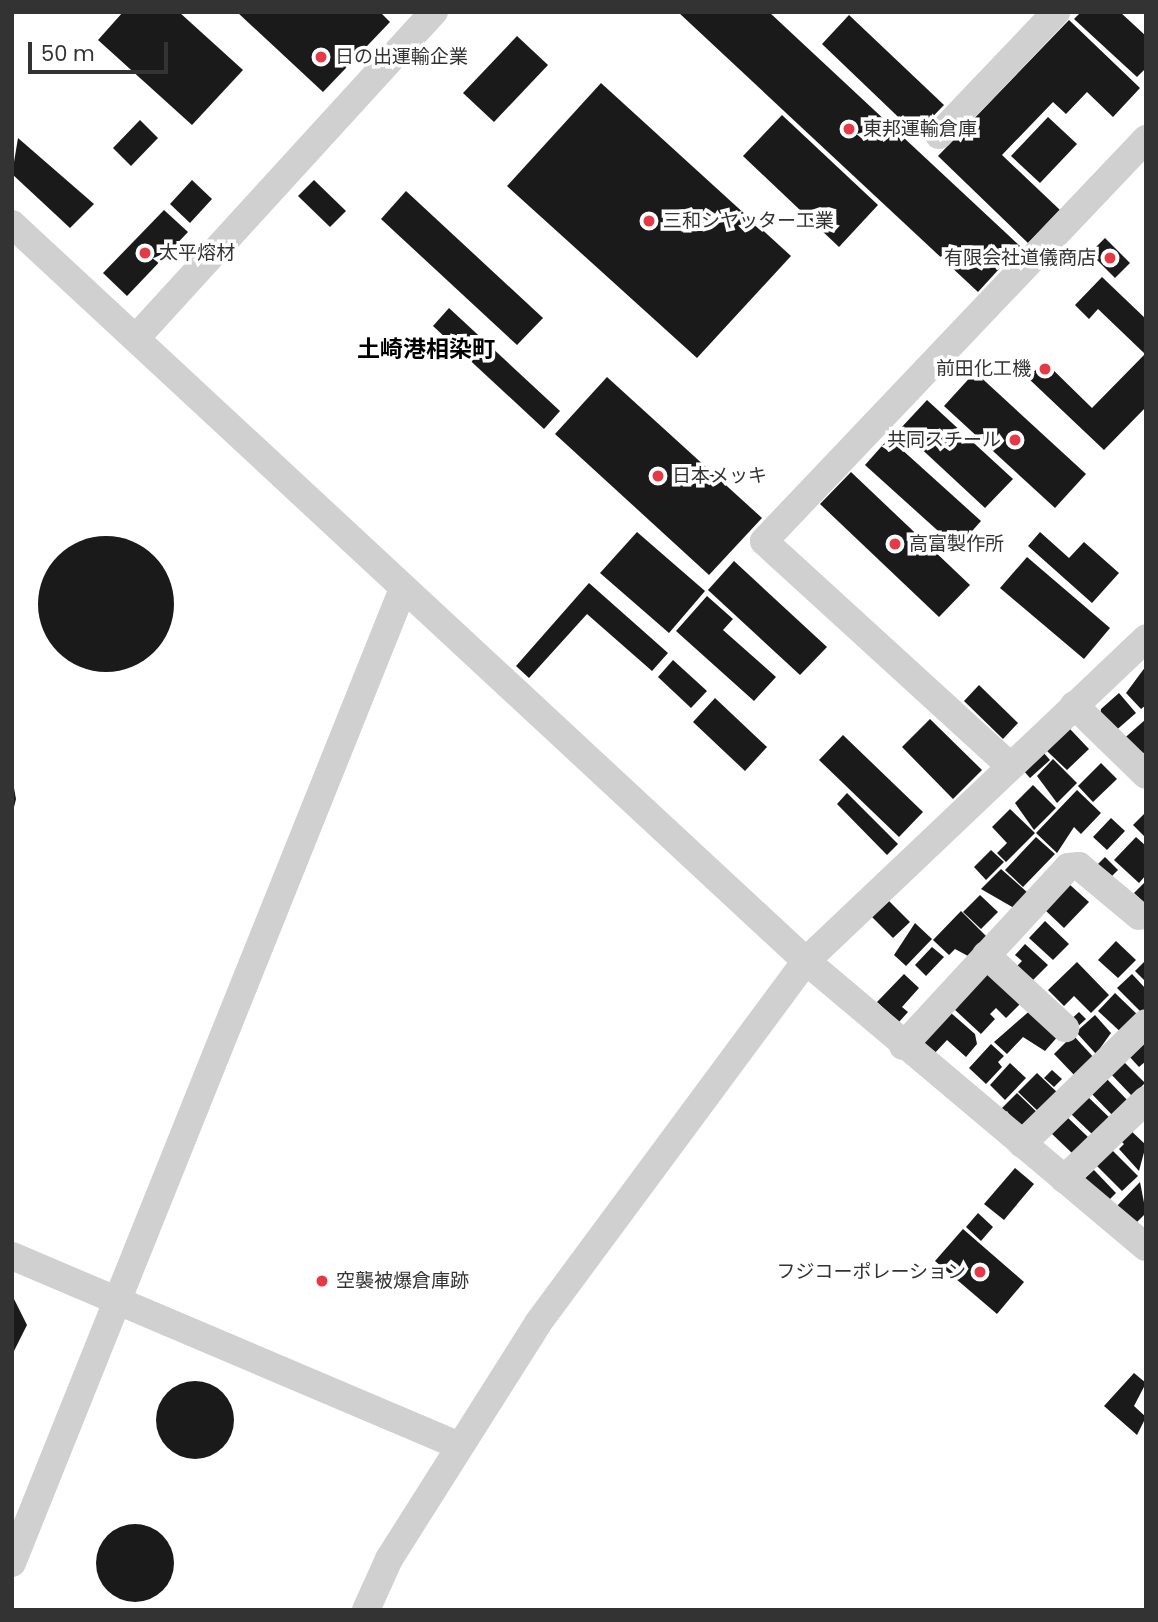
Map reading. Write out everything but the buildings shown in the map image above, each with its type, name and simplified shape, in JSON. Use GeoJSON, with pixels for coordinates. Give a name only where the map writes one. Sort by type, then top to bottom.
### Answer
{"type":"FeatureCollection","features":[{"type":"Feature","properties":{"kind":"street"},"geometry":{"type":"LineString","coordinates":[[136,338],[435,12]]}},
{"type":"Feature","properties":{"kind":"street"},"geometry":{"type":"LineString","coordinates":[[940,135],[1056,12]]}},
{"type":"Feature","properties":{"kind":"street"},"geometry":{"type":"LineString","coordinates":[[1010,766],[764,541],[1146,138]]}},
{"type":"Feature","properties":{"kind":"street"},"geometry":{"type":"LineString","coordinates":[[12,224],[806,961],[903,1046],[1146,1247]]}},
{"type":"Feature","properties":{"kind":"street"},"geometry":{"type":"LineString","coordinates":[[12,1563],[403,589]]}},
{"type":"Feature","properties":{"kind":"street"},"geometry":{"type":"LineString","coordinates":[[366,1610],[389,1559],[538,1323],[806,961],[1146,638]]}},
{"type":"Feature","properties":{"kind":"street"},"geometry":{"type":"LineString","coordinates":[[1073,705],[1146,775]]}},
{"type":"Feature","properties":{"kind":"street"},"geometry":{"type":"LineString","coordinates":[[903,1046],[1068,867],[1079,866],[1139,916]]}},
{"type":"Feature","properties":{"kind":"street"},"geometry":{"type":"LineString","coordinates":[[986,955],[1065,1028]]}},
{"type":"Feature","properties":{"kind":"street"},"geometry":{"type":"LineString","coordinates":[[1022,1144],[1146,1023]]}},
{"type":"Feature","properties":{"kind":"street"},"geometry":{"type":"LineString","coordinates":[[1064,1179],[1146,1100]]}},
{"type":"Feature","properties":{"kind":"street"},"geometry":{"type":"LineString","coordinates":[[12,1256],[459,1446]]}},
{"type":"Feature","properties":{"kind":"place","name":"日の出運輸企業"},"geometry":{"type":"Point","coordinates":[321,57]}},
{"type":"Feature","properties":{"kind":"place","name":"東邦運輸倉庫"},"geometry":{"type":"Point","coordinates":[849,129]}},
{"type":"Feature","properties":{"kind":"place","name":"三和シヤッター工業"},"geometry":{"type":"Point","coordinates":[649,221]}},
{"type":"Feature","properties":{"kind":"place","name":"太平熔材"},"geometry":{"type":"Point","coordinates":[145,253]}},
{"type":"Feature","properties":{"kind":"place","name":"有限会社道儀商店"},"geometry":{"type":"Point","coordinates":[1110,258]}},
{"type":"Feature","properties":{"kind":"place","name":"前田化工機"},"geometry":{"type":"Point","coordinates":[1045,369]}},
{"type":"Feature","properties":{"kind":"place","name":"共同スチール"},"geometry":{"type":"Point","coordinates":[1015,440]}},
{"type":"Feature","properties":{"kind":"place","name":"日本メッキ"},"geometry":{"type":"Point","coordinates":[658,476]}},
{"type":"Feature","properties":{"kind":"place","name":"高富製作所"},"geometry":{"type":"Point","coordinates":[895,544]}},
{"type":"Feature","properties":{"kind":"place","name":"フジコーポレーション"},"geometry":{"type":"Point","coordinates":[980,1272]}},
{"type":"Feature","properties":{"kind":"place","name":"空襲被爆倉庫跡"},"geometry":{"type":"Point","coordinates":[322,1281]}},
{"type":"Feature","properties":{"kind":"district","name":"土崎港相染町"},"geometry":{"type":"Point","coordinates":[426,349]}}]}
